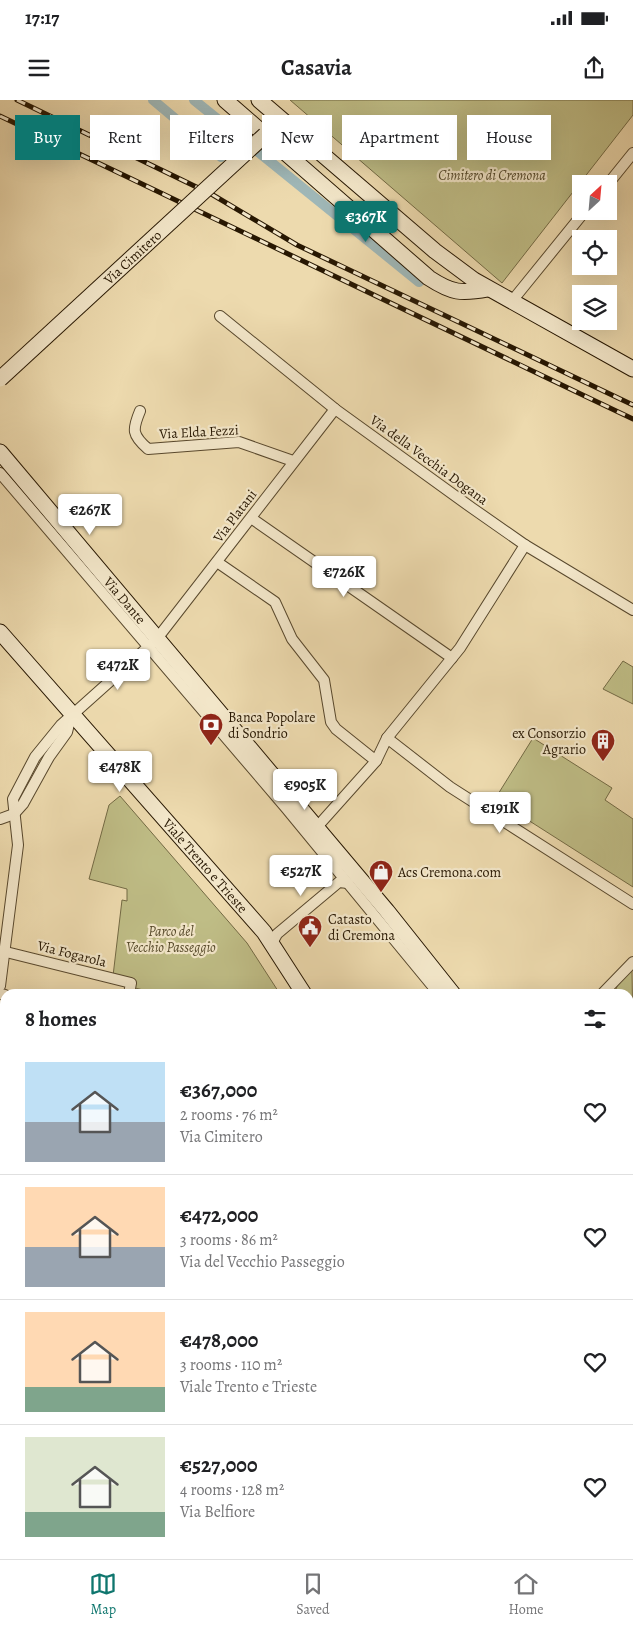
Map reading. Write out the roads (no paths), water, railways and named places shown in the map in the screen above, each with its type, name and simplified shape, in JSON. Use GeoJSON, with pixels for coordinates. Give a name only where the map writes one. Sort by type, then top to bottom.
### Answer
{"type":"FeatureCollection","features":[{"type":"Feature","properties":{"kind":"main road"},"geometry":{"type":"LineString","coordinates":[[225,100],[262,132]]}},
{"type":"Feature","properties":{"kind":"main road"},"geometry":{"type":"LineString","coordinates":[[259,100],[435,251],[488,289],[633,369]]}},
{"type":"Feature","properties":{"kind":"main road","name":"Via Cimitero"},"geometry":{"type":"LineString","coordinates":[[0,379],[262,138]]}},
{"type":"Feature","properties":{"kind":"main road"},"geometry":{"type":"LineString","coordinates":[[294,160],[429,278],[446,289],[465,293],[488,289]]}},
{"type":"Feature","properties":{"kind":"main road","name":"Via Dante"},"geometry":{"type":"LineString","coordinates":[[0,452],[152,644],[250,750],[317,827],[449,989]]}},
{"type":"Feature","properties":{"kind":"main road","name":"Viale Trento e Trieste"},"geometry":{"type":"LineString","coordinates":[[0,632],[268,937],[301,989]]}},
{"type":"Feature","properties":{"kind":"street"},"geometry":{"type":"LineString","coordinates":[[616,175],[631,159]]}},
{"type":"Feature","properties":{"kind":"street"},"geometry":{"type":"LineString","coordinates":[[512,301],[578,220]]}},
{"type":"Feature","properties":{"kind":"street","name":"Via della Vecchia Dogana"},"geometry":{"type":"LineString","coordinates":[[220,316],[335,409],[526,545],[633,610]]}},
{"type":"Feature","properties":{"kind":"street","name":"Via Platani"},"geometry":{"type":"LineString","coordinates":[[0,986],[6,952],[18,845],[13,799],[35,757],[71,715],[152,644],[335,409]]}},
{"type":"Feature","properties":{"kind":"street","name":"Via Elda Fezzi"},"geometry":{"type":"LineString","coordinates":[[140,411],[134,427],[137,440],[148,449],[239,442],[294,461]]}},
{"type":"Feature","properties":{"kind":"street","name":"Via Dante"},"geometry":{"type":"LineString","coordinates":[[0,474],[152,644],[232,746],[286,808],[435,989]]}},
{"type":"Feature","properties":{"kind":"street"},"geometry":{"type":"LineString","coordinates":[[251,518],[452,658]]}},
{"type":"Feature","properties":{"kind":"street"},"geometry":{"type":"LineString","coordinates":[[317,827],[376,761],[386,738],[452,658],[526,545]]}},
{"type":"Feature","properties":{"kind":"street"},"geometry":{"type":"LineString","coordinates":[[217,562],[274,602],[292,639],[324,680],[331,722],[336,729],[376,761]]}},
{"type":"Feature","properties":{"kind":"street"},"geometry":{"type":"LineString","coordinates":[[386,738],[450,787],[633,904]]}},
{"type":"Feature","properties":{"kind":"street"},"geometry":{"type":"LineString","coordinates":[[232,746],[250,750]]}},
{"type":"Feature","properties":{"kind":"street"},"geometry":{"type":"LineString","coordinates":[[283,788],[286,808]]}},
{"type":"Feature","properties":{"kind":"street"},"geometry":{"type":"LineString","coordinates":[[0,819],[14,814]]}},
{"type":"Feature","properties":{"kind":"street"},"geometry":{"type":"LineString","coordinates":[[268,937],[272,930],[336,877],[337,870]]}},
{"type":"Feature","properties":{"kind":"street"},"geometry":{"type":"LineString","coordinates":[[268,937],[277,934],[339,882],[348,883]]}},
{"type":"Feature","properties":{"kind":"street"},"geometry":{"type":"LineString","coordinates":[[365,904],[387,911]]}},
{"type":"Feature","properties":{"kind":"street","name":"Via Fogarola"},"geometry":{"type":"LineString","coordinates":[[6,952],[130,989]]}},
{"type":"Feature","properties":{"kind":"street"},"geometry":{"type":"LineString","coordinates":[[607,989],[633,962]]}},
{"type":"Feature","properties":{"kind":"waterway"},"geometry":{"type":"LineString","coordinates":[[153,100],[171,115]]}},
{"type":"Feature","properties":{"kind":"waterway"},"geometry":{"type":"LineString","coordinates":[[194,100],[419,282]]}},
{"type":"Feature","properties":{"kind":"railway"},"geometry":{"type":"LineString","coordinates":[[17,100],[213,195],[297,245],[633,405]]}},
{"type":"Feature","properties":{"kind":"railway"},"geometry":{"type":"LineString","coordinates":[[0,116],[633,419]]}},
{"type":"Feature","properties":{"kind":"place","name":"Banca Popolare di Sondrio"},"geometry":{"type":"Point","coordinates":[211,746]}},
{"type":"Feature","properties":{"kind":"place","name":"ex Consorzio Agrario"},"geometry":{"type":"Point","coordinates":[603,762]}},
{"type":"Feature","properties":{"kind":"place","name":"Acs Cremona.com"},"geometry":{"type":"Point","coordinates":[381,893]}},
{"type":"Feature","properties":{"kind":"place","name":"Catasto di Cremona"},"geometry":{"type":"Point","coordinates":[310,948]}},
{"type":"Feature","properties":{"kind":"park label","name":"Cimitero di Cremona"},"geometry":{"type":"Point","coordinates":[492,175]}},
{"type":"Feature","properties":{"kind":"park label","name":"Parco del Vecchio Passeggio"},"geometry":{"type":"Point","coordinates":[171,940]}}]}
